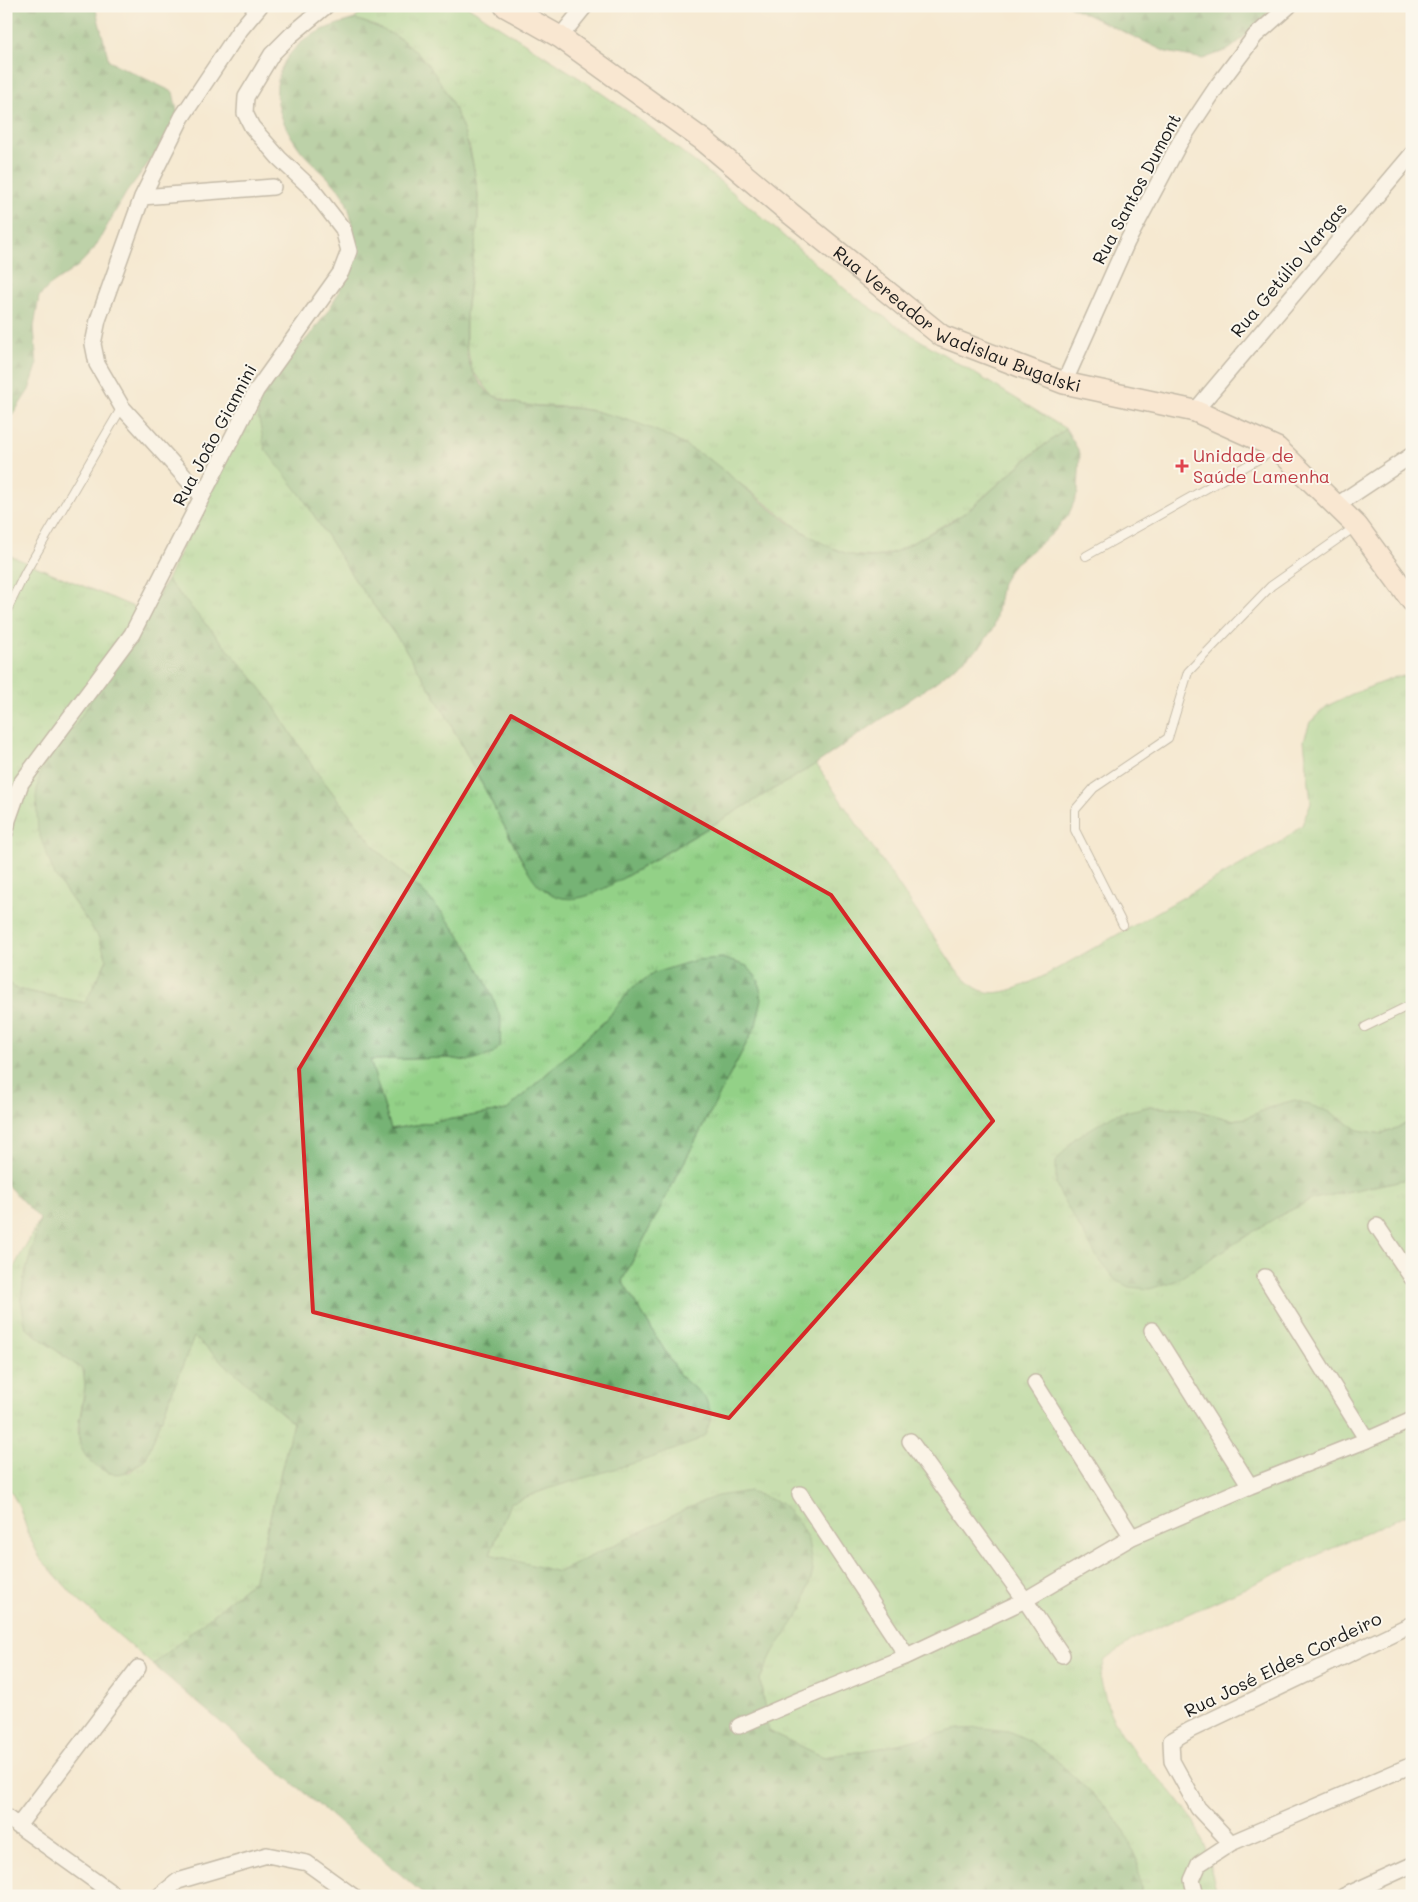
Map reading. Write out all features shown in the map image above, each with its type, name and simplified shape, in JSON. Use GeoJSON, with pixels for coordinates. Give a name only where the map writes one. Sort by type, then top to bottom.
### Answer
{"type":"FeatureCollection","features":[{"type":"Feature","properties":{"kind":"main road","name":"Rua Vereador Wadislau Bugalski"},"geometry":{"type":"LineString","coordinates":[[505,6],[560,37],[703,140],[790,214],[942,336],[1064,383],[1196,411],[1277,448],[1357,526],[1412,601]]}},
{"type":"Feature","properties":{"kind":"street"},"geometry":{"type":"LineString","coordinates":[[202,496],[122,407],[97,364],[93,344],[98,320],[142,197],[182,117],[240,30],[260,6]]}},
{"type":"Feature","properties":{"kind":"street","name":"Rua João Giannini"},"geometry":{"type":"LineString","coordinates":[[6,831],[21,783],[132,634],[256,391],[341,272],[349,251],[344,229],[312,189],[279,158],[252,127],[245,114],[246,97],[272,54],[326,6]]}},
{"type":"Feature","properties":{"kind":"street"},"geometry":{"type":"LineString","coordinates":[[560,37],[585,6]]}},
{"type":"Feature","properties":{"kind":"street","name":"Rua Santos Dumont"},"geometry":{"type":"LineString","coordinates":[[1064,383],[1127,242],[1180,142],[1218,85],[1255,36],[1288,6]]}},
{"type":"Feature","properties":{"kind":"street","name":"Rua Getúlio Vargas"},"geometry":{"type":"LineString","coordinates":[[1196,411],[1412,154]]}},
{"type":"Feature","properties":{"kind":"street"},"geometry":{"type":"LineString","coordinates":[[142,197],[273,187]]}},
{"type":"Feature","properties":{"kind":"street"},"geometry":{"type":"LineString","coordinates":[[1337,506],[1412,455]]}},
{"type":"Feature","properties":{"kind":"street"},"geometry":{"type":"LineString","coordinates":[[1377,1226],[1412,1278]]}},
{"type":"Feature","properties":{"kind":"street"},"geometry":{"type":"LineString","coordinates":[[1265,1277],[1367,1440]]}},
{"type":"Feature","properties":{"kind":"street"},"geometry":{"type":"LineString","coordinates":[[1152,1330],[1250,1486]]}},
{"type":"Feature","properties":{"kind":"street"},"geometry":{"type":"LineString","coordinates":[[1035,1383],[1132,1537]]}},
{"type":"Feature","properties":{"kind":"street"},"geometry":{"type":"LineString","coordinates":[[739,1726],[907,1656],[1025,1600],[1132,1537],[1250,1486],[1367,1440],[1412,1420]]}},
{"type":"Feature","properties":{"kind":"street"},"geometry":{"type":"LineString","coordinates":[[910,1441],[1025,1600],[1062,1655]]}},
{"type":"Feature","properties":{"kind":"street"},"geometry":{"type":"LineString","coordinates":[[800,1494],[907,1656]]}},
{"type":"Feature","properties":{"kind":"street","name":"Rua José Eldes Cordeiro"},"geometry":{"type":"LineString","coordinates":[[1231,1843],[1198,1808],[1172,1761],[1171,1741],[1190,1730],[1412,1624]]}},
{"type":"Feature","properties":{"kind":"street"},"geometry":{"type":"LineString","coordinates":[[116,1896],[12,1822],[138,1668]]}},
{"type":"Feature","properties":{"kind":"street"},"geometry":{"type":"LineString","coordinates":[[1196,1896],[1192,1880],[1199,1864],[1231,1843],[1412,1765]]}},
{"type":"Feature","properties":{"kind":"street"},"geometry":{"type":"LineString","coordinates":[[159,1896],[178,1882],[267,1855],[307,1863],[353,1896]]}},
{"type":"Feature","properties":{"kind":"street"},"geometry":{"type":"LineString","coordinates":[[1344,1896],[1412,1865]]}},
{"type":"Feature","properties":{"kind":"lane"},"geometry":{"type":"LineString","coordinates":[[6,612],[26,570],[122,407]]}},
{"type":"Feature","properties":{"kind":"lane"},"geometry":{"type":"LineString","coordinates":[[1086,556],[1277,448]]}},
{"type":"Feature","properties":{"kind":"lane"},"geometry":{"type":"LineString","coordinates":[[1123,925],[1075,830],[1075,810],[1094,788],[1168,738],[1188,672],[1271,586],[1357,526]]}},
{"type":"Feature","properties":{"kind":"lane"},"geometry":{"type":"LineString","coordinates":[[1365,1027],[1412,1004]]}},
{"type":"Feature","properties":{"kind":"highlighted area"},"geometry":{"type":"Polygon","coordinates":[[[511,716],[831,895],[993,1121],[729,1418],[313,1312],[299,1069],[511,716]]]}},
{"type":"Feature","properties":{"kind":"green space"},"geometry":{"type":"Polygon","coordinates":[[[6,6],[95,6],[109,61],[173,92],[178,116],[167,138],[126,193],[94,249],[78,266],[48,287],[39,297],[34,327],[37,366],[29,390],[14,413],[6,421],[6,6]]]}},
{"type":"Feature","properties":{"kind":"green space"},"geometry":{"type":"Polygon","coordinates":[[[365,6],[467,6],[587,83],[647,125],[722,183],[852,295],[905,331],[1066,429],[1031,455],[965,513],[897,551],[875,557],[850,555],[825,545],[801,530],[709,460],[668,436],[596,411],[569,407],[523,405],[492,395],[472,370],[466,343],[466,314],[478,220],[478,193],[470,148],[442,86],[426,62],[401,39],[373,25],[355,19],[365,6]]]}},
{"type":"Feature","properties":{"kind":"green space"},"geometry":{"type":"Polygon","coordinates":[[[1069,6],[1274,6],[1251,31],[1230,49],[1203,59],[1166,52],[1069,6]]]}},
{"type":"Feature","properties":{"kind":"green space"},"geometry":{"type":"Polygon","coordinates":[[[355,19],[395,36],[418,54],[434,73],[448,95],[459,120],[468,145],[478,196],[478,219],[468,297],[465,339],[473,372],[482,386],[494,396],[518,404],[580,409],[611,415],[661,433],[713,462],[768,507],[812,537],[834,549],[856,556],[876,557],[894,552],[954,520],[974,506],[1026,460],[1066,429],[1080,453],[1078,493],[1068,516],[1052,534],[1012,566],[1002,583],[994,627],[981,646],[937,681],[816,764],[625,877],[584,897],[573,899],[552,895],[539,886],[533,878],[445,713],[404,647],[355,580],[303,498],[265,449],[254,394],[301,345],[328,310],[339,291],[347,270],[353,242],[350,215],[343,196],[335,185],[302,152],[285,124],[279,110],[277,81],[290,54],[302,42],[334,25],[355,19]]]}},
{"type":"Feature","properties":{"kind":"green space"},"geometry":{"type":"Polygon","coordinates":[[[254,394],[303,498],[355,580],[404,647],[445,713],[525,866],[541,887],[625,877],[816,764],[955,968],[980,990],[999,992],[1009,990],[1046,975],[1281,842],[1302,825],[1311,802],[1304,740],[1310,722],[1327,706],[1352,694],[1398,676],[1412,677],[1412,1121],[1383,1134],[1357,1130],[1330,1112],[1273,1106],[1246,1118],[1231,1120],[1189,1108],[1277,1217],[1313,1199],[1412,1178],[1412,1512],[1135,1638],[1105,1660],[1100,1677],[1109,1711],[1123,1736],[1140,1759],[1170,1790],[1195,1822],[1205,1848],[1218,1896],[1140,1896],[1141,1888],[1123,1829],[1106,1807],[1054,1758],[881,1748],[824,1757],[768,1731],[760,1679],[773,1652],[691,1506],[559,1572],[490,1555],[510,1503],[547,1489],[705,1398],[681,1377],[622,1281],[756,1025],[632,988],[607,1019],[507,1110],[391,1129],[370,1060],[448,1058],[468,1061],[471,952],[445,916],[427,896],[378,851],[315,770],[252,677],[167,580],[254,394]]]}},
{"type":"Feature","properties":{"kind":"green space"},"geometry":{"type":"Polygon","coordinates":[[[6,554],[146,612],[75,726],[56,744],[55,876],[98,936],[107,959],[86,1003],[16,989],[6,980],[6,554]]]}},
{"type":"Feature","properties":{"kind":"green space"},"geometry":{"type":"Polygon","coordinates":[[[167,580],[252,677],[269,699],[315,770],[378,851],[427,896],[445,916],[471,952],[492,995],[501,1020],[500,1046],[493,1054],[468,1061],[448,1058],[370,1060],[391,1129],[507,1110],[607,1019],[632,988],[654,973],[696,960],[721,958],[747,966],[758,979],[762,999],[756,1025],[622,1281],[681,1377],[705,1397],[712,1416],[705,1435],[692,1443],[651,1458],[547,1489],[510,1503],[490,1554],[559,1572],[691,1506],[717,1496],[750,1491],[782,1504],[799,1523],[808,1540],[813,1571],[803,1608],[773,1652],[760,1679],[768,1731],[824,1757],[881,1748],[959,1729],[984,1728],[1008,1731],[1026,1739],[1054,1758],[1106,1807],[1123,1829],[1137,1860],[1141,1888],[1140,1896],[426,1896],[153,1665],[255,1579],[293,1423],[194,1337],[146,1458],[131,1470],[114,1474],[101,1469],[90,1461],[83,1452],[79,1432],[85,1385],[83,1370],[26,1328],[21,1299],[24,1278],[40,1219],[6,1184],[6,980],[16,989],[85,1003],[107,960],[98,936],[55,876],[38,831],[36,797],[40,773],[56,744],[75,726],[167,580]]]}},
{"type":"Feature","properties":{"kind":"green space"},"geometry":{"type":"Polygon","coordinates":[[[1295,1100],[1330,1112],[1358,1130],[1383,1134],[1412,1121],[1412,1178],[1313,1199],[1277,1217],[1175,1281],[1150,1289],[1129,1287],[1115,1280],[1097,1257],[1061,1196],[1056,1184],[1056,1162],[1074,1139],[1115,1114],[1147,1107],[1189,1108],[1231,1120],[1246,1118],[1273,1106],[1295,1100]]]}},
{"type":"Feature","properties":{"kind":"green space"},"geometry":{"type":"Polygon","coordinates":[[[40,1219],[24,1278],[21,1299],[26,1328],[83,1370],[85,1386],[78,1428],[79,1441],[108,1473],[130,1472],[146,1458],[194,1337],[293,1422],[255,1579],[153,1665],[77,1599],[40,1558],[29,1536],[19,1506],[6,1483],[6,1282],[40,1219]]]}},
{"type":"Feature","properties":{"kind":"place","name":"Unidade de Saúde Lamenha"},"geometry":{"type":"Point","coordinates":[1182,466]}}]}
